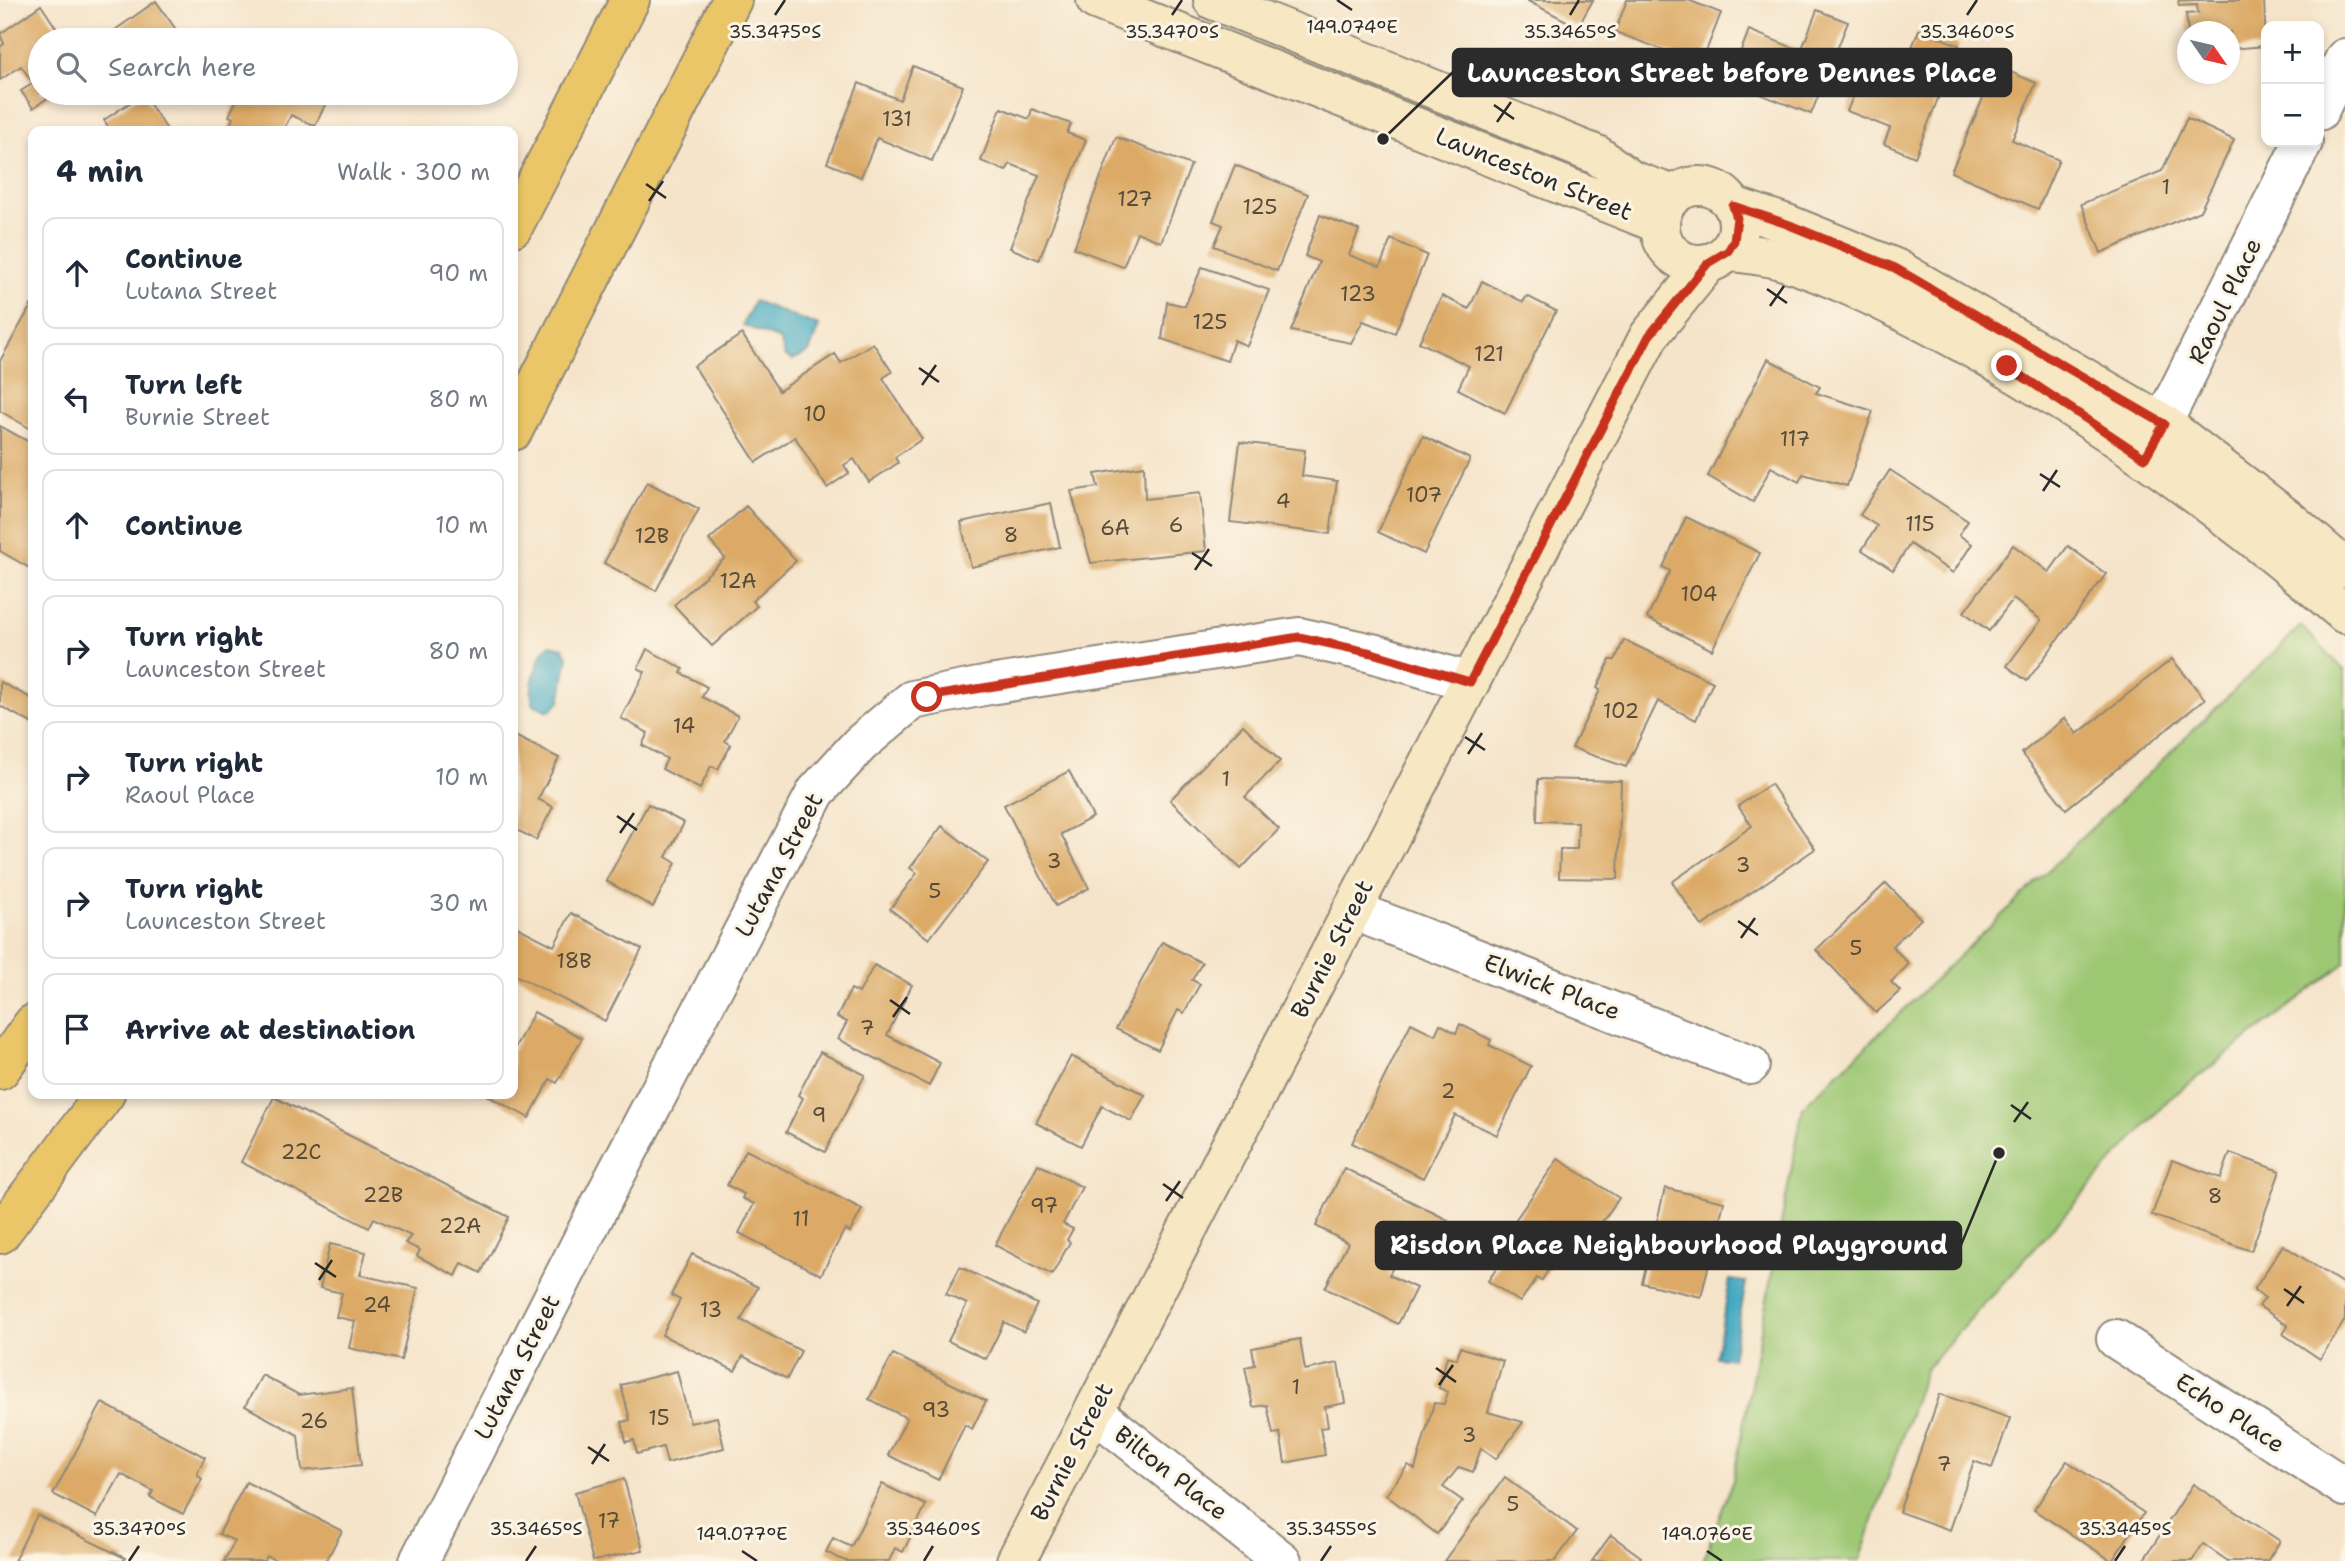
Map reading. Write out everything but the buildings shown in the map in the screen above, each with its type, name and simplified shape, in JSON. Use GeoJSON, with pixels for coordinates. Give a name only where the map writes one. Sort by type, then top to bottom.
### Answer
{"type":"FeatureCollection","features":[{"type":"Feature","properties":{"kind":"main road"},"geometry":{"type":"LineString","coordinates":[[518,217],[630,0]]}},
{"type":"Feature","properties":{"kind":"main road"},"geometry":{"type":"LineString","coordinates":[[518,421],[724,17],[751,0]]}},
{"type":"Feature","properties":{"kind":"main road","name":"Launceston Street"},"geometry":{"type":"LineString","coordinates":[[1096,0],[1667,222]]}},
{"type":"Feature","properties":{"kind":"main road","name":"Launceston Street"},"geometry":{"type":"LineString","coordinates":[[1213,0],[1597,155],[1631,180],[1667,222]]}},
{"type":"Feature","properties":{"kind":"main road"},"geometry":{"type":"LineString","coordinates":[[2345,568],[2288,519],[2164,424],[1895,268],[1787,224],[1733,206],[1713,189],[1700,186],[1667,222],[1685,262],[1718,257],[1780,260],[1887,304],[2007,366],[2145,458],[2285,563],[2345,614]]}},
{"type":"Feature","properties":{"kind":"main road"},"geometry":{"type":"LineString","coordinates":[[1718,257],[1738,229],[1733,206]]}},
{"type":"Feature","properties":{"kind":"main road","name":"Burnie Street"},"geometry":{"type":"LineString","coordinates":[[1649,336],[1667,222]]}},
{"type":"Feature","properties":{"kind":"main road","name":"Burnie Street"},"geometry":{"type":"LineString","coordinates":[[1016,1561],[1649,336],[1718,257]]}},
{"type":"Feature","properties":{"kind":"main road"},"geometry":{"type":"LineString","coordinates":[[0,1070],[28,1031]]}},
{"type":"Feature","properties":{"kind":"main road"},"geometry":{"type":"LineString","coordinates":[[0,1234],[101,1099]]}},
{"type":"Feature","properties":{"kind":"street"},"geometry":{"type":"LineString","coordinates":[[1195,39],[1213,0]]}},
{"type":"Feature","properties":{"kind":"street"},"geometry":{"type":"LineString","coordinates":[[2324,101],[2345,58]]}},
{"type":"Feature","properties":{"kind":"street","name":"Raoul Place"},"geometry":{"type":"LineString","coordinates":[[2145,458],[2301,147]]}},
{"type":"Feature","properties":{"kind":"street","name":"Lutana Street"},"geometry":{"type":"LineString","coordinates":[[419,1561],[594,1215],[816,792],[860,744],[912,700],[989,685],[1299,637],[1372,653],[1470,682]]}},
{"type":"Feature","properties":{"kind":"street","name":"Elwick Place"},"geometry":{"type":"LineString","coordinates":[[1352,910],[1750,1065]]}},
{"type":"Feature","properties":{"kind":"street","name":"Echo Place"},"geometry":{"type":"LineString","coordinates":[[2116,1339],[2345,1487]]}},
{"type":"Feature","properties":{"kind":"street","name":"Bilton Place"},"geometry":{"type":"LineString","coordinates":[[1093,1411],[1282,1561]]}},
{"type":"Feature","properties":{"kind":"green space"},"geometry":{"type":"Polygon","coordinates":[[[2301,626],[2345,671],[2345,963],[2168,1100],[1926,1368],[1859,1561],[1703,1561],[1733,1480],[1803,1107],[2301,626]]]}},
{"type":"Feature","properties":{"kind":"water"},"geometry":{"type":"Polygon","coordinates":[[[754,301],[819,326],[809,352],[793,360],[785,356],[780,340],[743,325],[754,301]]]}},
{"type":"Feature","properties":{"kind":"water"},"geometry":{"type":"Polygon","coordinates":[[[550,645],[563,648],[568,656],[560,702],[549,711],[533,704],[532,690],[541,656],[550,645]]]}},
{"type":"Feature","properties":{"kind":"water"},"geometry":{"type":"Polygon","coordinates":[[[1730,1280],[1746,1282],[1732,1359],[1716,1357],[1730,1280]]]}},
{"type":"Feature","properties":{"kind":"place","name":"Launceston Street before Dennes Place"},"geometry":{"type":"Point","coordinates":[1383,139]}},
{"type":"Feature","properties":{"kind":"place","name":"Risdon Place Neighbourhood Playground"},"geometry":{"type":"Point","coordinates":[1999,1153]}},
{"type":"Feature","properties":{"kind":"route"},"geometry":{"type":"LineString","coordinates":[[927,697],[1299,637],[1372,653],[1470,682],[1649,336],[1708,263],[1719,259],[1734,241],[1738,229],[1733,206],[1787,224],[1895,268],[2164,424],[2145,458],[2007,366]]}}]}
